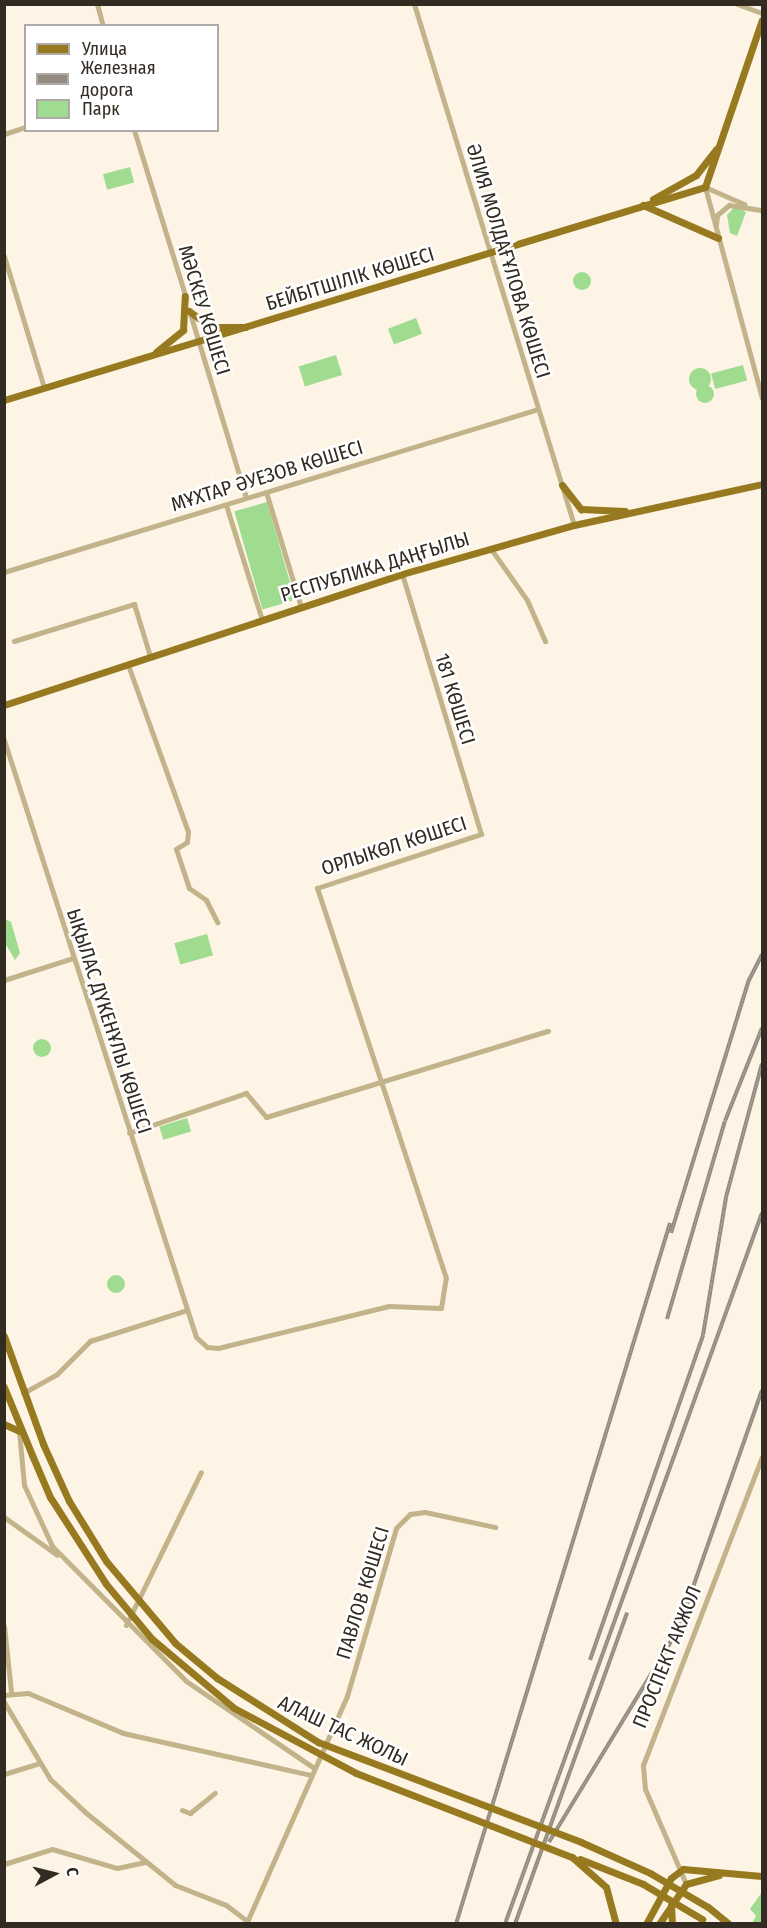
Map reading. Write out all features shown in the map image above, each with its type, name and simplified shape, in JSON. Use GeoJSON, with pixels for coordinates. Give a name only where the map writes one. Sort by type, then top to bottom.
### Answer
{"type":"FeatureCollection","features":[{"type":"Feature","properties":{"kind":"main road"},"geometry":{"type":"LineString","coordinates":[[705,187],[762,20]]}},
{"type":"Feature","properties":{"kind":"main road"},"geometry":{"type":"LineString","coordinates":[[643,205],[696,175],[720,144]]}},
{"type":"Feature","properties":{"kind":"main road","name":"БЕЙБІТШІЛІК КӨШЕСІ"},"geometry":{"type":"LineString","coordinates":[[4,400],[705,187]]}},
{"type":"Feature","properties":{"kind":"main road"},"geometry":{"type":"LineString","coordinates":[[643,205],[718,238]]}},
{"type":"Feature","properties":{"kind":"main road"},"geometry":{"type":"LineString","coordinates":[[149,356],[183,330],[185,296]]}},
{"type":"Feature","properties":{"kind":"main road"},"geometry":{"type":"LineString","coordinates":[[189,311],[210,327],[247,327]]}},
{"type":"Feature","properties":{"kind":"main road","name":"РЕСПУБЛИКА ДАҢҒЫЛЫ"},"geometry":{"type":"LineString","coordinates":[[4,705],[402,574],[574,525],[762,484]]}},
{"type":"Feature","properties":{"kind":"main road"},"geometry":{"type":"LineString","coordinates":[[562,485],[581,509],[636,512]]}},
{"type":"Feature","properties":{"kind":"main road","name":"АЛАШ ТАС ЖОЛЫ"},"geometry":{"type":"LineString","coordinates":[[4,1336],[22,1394],[43,1444],[106,1561],[176,1643],[217,1678],[318,1742],[581,1842],[650,1873],[708,1907],[729,1923]]}},
{"type":"Feature","properties":{"kind":"main road","name":"АЛАШ ТАС ЖОЛЫ"},"geometry":{"type":"LineString","coordinates":[[4,1387],[6,1399],[20,1431],[71,1531],[120,1601],[190,1675],[234,1708],[356,1773],[643,1884],[705,1921]]}},
{"type":"Feature","properties":{"kind":"main road"},"geometry":{"type":"LineString","coordinates":[[6,1399],[22,1394]]}},
{"type":"Feature","properties":{"kind":"main road"},"geometry":{"type":"LineString","coordinates":[[4,1424],[20,1431]]}},
{"type":"Feature","properties":{"kind":"main road"},"geometry":{"type":"LineString","coordinates":[[572,1857],[606,1887],[616,1923]]}},
{"type":"Feature","properties":{"kind":"main road"},"geometry":{"type":"LineString","coordinates":[[727,1873],[686,1884],[657,1923],[647,1921],[671,1878],[683,1869],[762,1876]]}},
{"type":"Feature","properties":{"kind":"main road"},"geometry":{"type":"LineString","coordinates":[[672,1903],[672,1923]]}},
{"type":"Feature","properties":{"kind":"street"},"geometry":{"type":"LineString","coordinates":[[97,4],[102,24]]}},
{"type":"Feature","properties":{"kind":"street","name":"ӘЛИЯ МОЛДАҒҰЛОВА КӨШЕСІ"},"geometry":{"type":"LineString","coordinates":[[414,4],[574,525]]}},
{"type":"Feature","properties":{"kind":"street"},"geometry":{"type":"LineString","coordinates":[[737,4],[762,13]]}},
{"type":"Feature","properties":{"kind":"street"},"geometry":{"type":"LineString","coordinates":[[4,134],[24,128]]}},
{"type":"Feature","properties":{"kind":"street","name":"МӘСКЕУ КӨШЕСІ"},"geometry":{"type":"LineString","coordinates":[[135,132],[246,498]]}},
{"type":"Feature","properties":{"kind":"street"},"geometry":{"type":"LineString","coordinates":[[705,187],[762,210]]}},
{"type":"Feature","properties":{"kind":"street"},"geometry":{"type":"LineString","coordinates":[[705,187],[762,398]]}},
{"type":"Feature","properties":{"kind":"street"},"geometry":{"type":"LineString","coordinates":[[718,238],[716,221],[724,208],[762,210]]}},
{"type":"Feature","properties":{"kind":"street"},"geometry":{"type":"LineString","coordinates":[[4,256],[45,388]]}},
{"type":"Feature","properties":{"kind":"street","name":"МҰХТАР ӘУЕЗОВ КӨШЕСІ"},"geometry":{"type":"LineString","coordinates":[[4,572],[538,409]]}},
{"type":"Feature","properties":{"kind":"street"},"geometry":{"type":"LineString","coordinates":[[266,492],[301,607]]}},
{"type":"Feature","properties":{"kind":"street"},"geometry":{"type":"LineString","coordinates":[[226,505],[262,620]]}},
{"type":"Feature","properties":{"kind":"street"},"geometry":{"type":"LineString","coordinates":[[491,549],[527,600],[545,641]]}},
{"type":"Feature","properties":{"kind":"street","name":"181 КӨШЕСІ"},"geometry":{"type":"LineString","coordinates":[[402,574],[481,834]]}},
{"type":"Feature","properties":{"kind":"street"},"geometry":{"type":"LineString","coordinates":[[14,641],[134,604],[150,656]]}},
{"type":"Feature","properties":{"kind":"street"},"geometry":{"type":"LineString","coordinates":[[128,664],[188,832],[187,842],[176,849],[189,888],[206,900],[217,922]]}},
{"type":"Feature","properties":{"kind":"street","name":"ЫҚЫЛАС ДҮКЕНҰЛЫ КӨШЕСІ"},"geometry":{"type":"LineString","coordinates":[[4,740],[184,1311],[196,1337],[212,1348],[382,1308],[441,1308],[446,1278],[380,1082]]}},
{"type":"Feature","properties":{"kind":"street","name":"ОРЛЫКӨЛ КӨШЕСІ"},"geometry":{"type":"LineString","coordinates":[[380,1082],[317,888],[481,834]]}},
{"type":"Feature","properties":{"kind":"street"},"geometry":{"type":"LineString","coordinates":[[4,980],[73,958]]}},
{"type":"Feature","properties":{"kind":"street"},"geometry":{"type":"LineString","coordinates":[[129,1132],[246,1093],[266,1117],[548,1031]]}},
{"type":"Feature","properties":{"kind":"street"},"geometry":{"type":"LineString","coordinates":[[22,1394],[57,1374],[90,1341],[184,1311]]}},
{"type":"Feature","properties":{"kind":"street"},"geometry":{"type":"LineString","coordinates":[[4,1702],[40,1763],[84,1812],[175,1886],[226,1905],[247,1922],[314,1768],[228,1715],[126,1625],[68,1563],[41,1530],[31,1505],[18,1447],[20,1431]]}},
{"type":"Feature","properties":{"kind":"street","name":"ПРОСПЕКТ АКЖОЛ"},"geometry":{"type":"LineString","coordinates":[[686,1884],[683,1869],[645,1789],[643,1765],[762,1457]]}},
{"type":"Feature","properties":{"kind":"street"},"geometry":{"type":"LineString","coordinates":[[126,1625],[201,1472]]}},
{"type":"Feature","properties":{"kind":"street","name":"ПАВЛОВ КӨШЕСІ"},"geometry":{"type":"LineString","coordinates":[[314,1768],[331,1730],[402,1520],[425,1512],[495,1527]]}},
{"type":"Feature","properties":{"kind":"street"},"geometry":{"type":"LineString","coordinates":[[4,1517],[68,1563]]}},
{"type":"Feature","properties":{"kind":"street"},"geometry":{"type":"LineString","coordinates":[[4,1626],[11,1692]]}},
{"type":"Feature","properties":{"kind":"street"},"geometry":{"type":"LineString","coordinates":[[4,1695],[11,1692],[44,1699],[123,1733],[311,1775]]}},
{"type":"Feature","properties":{"kind":"street"},"geometry":{"type":"LineString","coordinates":[[4,1774],[40,1763]]}},
{"type":"Feature","properties":{"kind":"street"},"geometry":{"type":"LineString","coordinates":[[182,1810],[190,1813],[215,1792]]}},
{"type":"Feature","properties":{"kind":"street"},"geometry":{"type":"LineString","coordinates":[[4,1864],[52,1849],[117,1868],[146,1862]]}},
{"type":"Feature","properties":{"kind":"green space"},"geometry":{"type":"Polygon","coordinates":[[[130,167],[134,182],[107,190],[103,174],[130,167]]]}},
{"type":"Feature","properties":{"kind":"green space"},"geometry":{"type":"Polygon","coordinates":[[[735,206],[746,212],[737,236],[730,233],[727,215],[735,206]]]}},
{"type":"Feature","properties":{"kind":"green space"},"geometry":{"type":"Polygon","coordinates":[[[582,272],[588,275],[591,281],[588,287],[582,290],[576,287],[573,281],[576,275],[582,272]]]}},
{"type":"Feature","properties":{"kind":"green space"},"geometry":{"type":"Polygon","coordinates":[[[416,318],[422,334],[394,345],[388,329],[416,318]]]}},
{"type":"Feature","properties":{"kind":"green space"},"geometry":{"type":"Polygon","coordinates":[[[336,355],[342,375],[305,386],[299,366],[336,355]]]}},
{"type":"Feature","properties":{"kind":"green space"},"geometry":{"type":"Polygon","coordinates":[[[743,365],[747,380],[715,389],[711,374],[743,365]]]}},
{"type":"Feature","properties":{"kind":"green space"},"geometry":{"type":"Polygon","coordinates":[[[700,368],[708,371],[711,379],[708,387],[700,390],[692,387],[689,379],[692,371],[700,368]]]}},
{"type":"Feature","properties":{"kind":"green space"},"geometry":{"type":"Polygon","coordinates":[[[705,385],[711,388],[714,394],[711,400],[705,403],[699,400],[696,394],[699,388],[705,385]]]}},
{"type":"Feature","properties":{"kind":"green space"},"geometry":{"type":"Polygon","coordinates":[[[267,502],[295,600],[262,609],[234,511],[267,502]]]}},
{"type":"Feature","properties":{"kind":"green space"},"geometry":{"type":"Polygon","coordinates":[[[5,919],[11,922],[20,953],[15,960],[5,943],[5,919]]]}},
{"type":"Feature","properties":{"kind":"green space"},"geometry":{"type":"Polygon","coordinates":[[[207,934],[213,955],[180,965],[174,943],[207,934]]]}},
{"type":"Feature","properties":{"kind":"green space"},"geometry":{"type":"Polygon","coordinates":[[[42,1039],[48,1042],[51,1048],[48,1054],[42,1057],[36,1054],[33,1048],[36,1042],[42,1039]]]}},
{"type":"Feature","properties":{"kind":"green space"},"geometry":{"type":"Polygon","coordinates":[[[187,1118],[191,1131],[163,1140],[159,1126],[187,1118]]]}},
{"type":"Feature","properties":{"kind":"green space"},"geometry":{"type":"Polygon","coordinates":[[[116,1275],[122,1278],[125,1284],[122,1290],[116,1293],[110,1290],[107,1284],[110,1278],[116,1275]]]}},
{"type":"Feature","properties":{"kind":"green space"},"geometry":{"type":"Polygon","coordinates":[[[762,1892],[762,1923],[752,1923],[756,1916],[750,1909],[762,1892]]]}},
{"type":"Feature","properties":{"kind":"railway"},"geometry":{"type":"LineString","coordinates":[[671,1233],[748,982],[762,954]]}},
{"type":"Feature","properties":{"kind":"railway"},"geometry":{"type":"LineString","coordinates":[[667,1319],[725,1121],[762,1028]]}},
{"type":"Feature","properties":{"kind":"railway"},"geometry":{"type":"LineString","coordinates":[[590,1660],[703,1335],[726,1197],[762,1064]]}},
{"type":"Feature","properties":{"kind":"railway"},"geometry":{"type":"LineString","coordinates":[[505,1924],[762,1213]]}},
{"type":"Feature","properties":{"kind":"railway"},"geometry":{"type":"LineString","coordinates":[[456,1924],[670,1223]]}},
{"type":"Feature","properties":{"kind":"railway"},"geometry":{"type":"LineString","coordinates":[[549,1842],[678,1630],[762,1390]]}},
{"type":"Feature","properties":{"kind":"railway"},"geometry":{"type":"LineString","coordinates":[[515,1924],[627,1613]]}}]}
